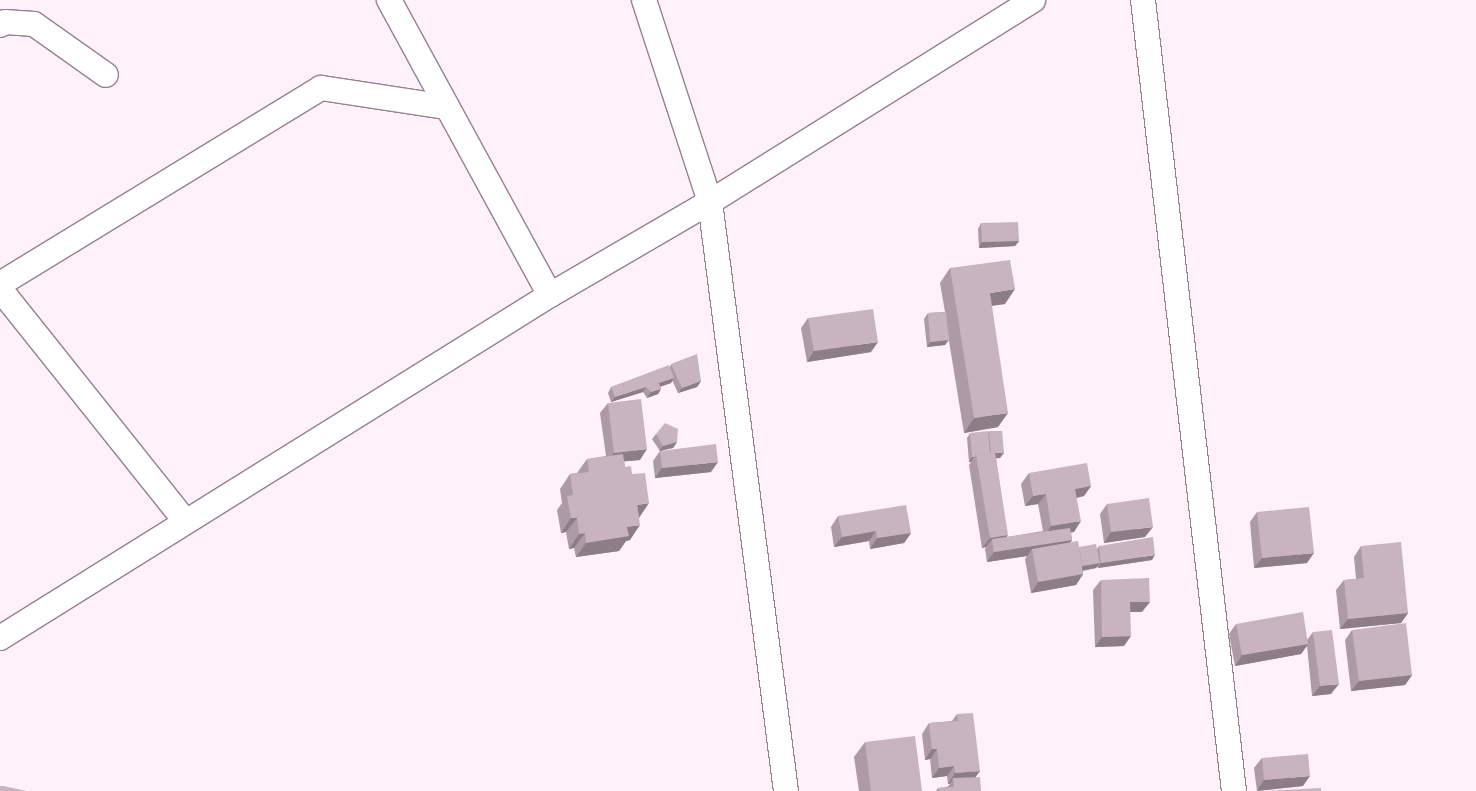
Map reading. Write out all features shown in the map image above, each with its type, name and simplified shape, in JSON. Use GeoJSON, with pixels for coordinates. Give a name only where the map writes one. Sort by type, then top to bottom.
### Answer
{"type":"FeatureCollection","features":[{"type":"Feature","properties":{"kind":"street"},"geometry":{"type":"LineString","coordinates":[[389,0],[550,295]]}},
{"type":"Feature","properties":{"kind":"street"},"geometry":{"type":"LineString","coordinates":[[644,0],[710,202],[786,791]]}},
{"type":"Feature","properties":{"kind":"street"},"geometry":{"type":"LineString","coordinates":[[0,638],[550,295],[710,202],[1033,0]]}},
{"type":"Feature","properties":{"kind":"street"},"geometry":{"type":"LineString","coordinates":[[1143,0],[1234,791]]}},
{"type":"Feature","properties":{"kind":"street"},"geometry":{"type":"LineString","coordinates":[[0,25],[5,22],[34,24],[106,75]]}},
{"type":"Feature","properties":{"kind":"street"},"geometry":{"type":"LineString","coordinates":[[0,284],[321,88],[447,107]]}},
{"type":"Feature","properties":{"kind":"street"},"geometry":{"type":"LineString","coordinates":[[0,289],[185,521]]}},
{"type":"Feature","properties":{"kind":"building"},"geometry":{"type":"Polygon","coordinates":[[[1018,222],[1019,241],[982,242],[981,223],[1018,222]]]}},
{"type":"Feature","properties":{"kind":"building"},"geometry":{"type":"Polygon","coordinates":[[[1010,260],[1015,289],[990,293],[1008,413],[974,418],[950,268],[1010,260]]]}},
{"type":"Feature","properties":{"kind":"building"},"geometry":{"type":"Polygon","coordinates":[[[873,309],[878,342],[814,351],[808,318],[873,309]]]}},
{"type":"Feature","properties":{"kind":"building"},"geometry":{"type":"Polygon","coordinates":[[[946,312],[949,340],[930,342],[928,313],[946,312]]]}},
{"type":"Feature","properties":{"kind":"building"},"geometry":{"type":"Polygon","coordinates":[[[697,354],[701,381],[682,388],[671,364],[697,354]]]}},
{"type":"Feature","properties":{"kind":"building"},"geometry":{"type":"Polygon","coordinates":[[[669,365],[674,378],[659,383],[661,389],[651,392],[646,387],[615,397],[611,387],[669,365]]]}},
{"type":"Feature","properties":{"kind":"building"},"geometry":{"type":"Polygon","coordinates":[[[641,399],[647,449],[614,453],[608,403],[641,399]]]}},
{"type":"Feature","properties":{"kind":"building"},"geometry":{"type":"Polygon","coordinates":[[[665,423],[678,429],[677,442],[663,446],[656,434],[665,423]]]}},
{"type":"Feature","properties":{"kind":"building"},"geometry":{"type":"Polygon","coordinates":[[[988,431],[990,453],[972,457],[970,433],[988,431]]]}},
{"type":"Feature","properties":{"kind":"building"},"geometry":{"type":"Polygon","coordinates":[[[989,431],[1002,431],[1004,453],[991,453],[989,431]]]}},
{"type":"Feature","properties":{"kind":"building"},"geometry":{"type":"Polygon","coordinates":[[[716,444],[718,462],[662,468],[660,451],[716,444]]]}},
{"type":"Feature","properties":{"kind":"building"},"geometry":{"type":"Polygon","coordinates":[[[995,452],[1008,535],[990,538],[976,455],[995,452]]]}},
{"type":"Feature","properties":{"kind":"building"},"geometry":{"type":"Polygon","coordinates":[[[623,454],[625,467],[631,466],[632,474],[645,473],[649,503],[637,505],[640,525],[627,527],[629,536],[586,543],[585,533],[579,534],[577,518],[571,518],[567,496],[573,495],[570,474],[589,472],[587,459],[623,454]]]}},
{"type":"Feature","properties":{"kind":"building"},"geometry":{"type":"Polygon","coordinates":[[[1087,463],[1091,486],[1075,489],[1081,521],[1051,526],[1046,494],[1033,496],[1029,473],[1087,463]]]}},
{"type":"Feature","properties":{"kind":"building"},"geometry":{"type":"Polygon","coordinates":[[[1149,498],[1153,527],[1111,532],[1107,504],[1149,498]]]}},
{"type":"Feature","properties":{"kind":"building"},"geometry":{"type":"Polygon","coordinates":[[[906,505],[911,533],[877,538],[876,531],[842,537],[838,516],[906,505]]]}},
{"type":"Feature","properties":{"kind":"building"},"geometry":{"type":"Polygon","coordinates":[[[1309,507],[1314,553],[1262,558],[1257,512],[1309,507]]]}},
{"type":"Feature","properties":{"kind":"building"},"geometry":{"type":"Polygon","coordinates":[[[1070,528],[1072,540],[994,552],[992,539],[1070,528]]]}},
{"type":"Feature","properties":{"kind":"building"},"geometry":{"type":"Polygon","coordinates":[[[1153,537],[1155,555],[1101,563],[1099,546],[1153,537]]]}},
{"type":"Feature","properties":{"kind":"building"},"geometry":{"type":"Polygon","coordinates":[[[1078,541],[1083,574],[1038,582],[1032,549],[1078,541]]]}},
{"type":"Feature","properties":{"kind":"building"},"geometry":{"type":"Polygon","coordinates":[[[1401,542],[1408,613],[1348,619],[1344,580],[1364,578],[1361,546],[1401,542]]]}},
{"type":"Feature","properties":{"kind":"building"},"geometry":{"type":"Polygon","coordinates":[[[1096,544],[1100,563],[1082,566],[1079,547],[1096,544]]]}},
{"type":"Feature","properties":{"kind":"building"},"geometry":{"type":"Polygon","coordinates":[[[1149,578],[1150,602],[1130,602],[1131,636],[1102,637],[1101,580],[1149,578]]]}},
{"type":"Feature","properties":{"kind":"building"},"geometry":{"type":"Polygon","coordinates":[[[1303,612],[1308,644],[1242,655],[1236,624],[1303,612]]]}},
{"type":"Feature","properties":{"kind":"building"},"geometry":{"type":"Polygon","coordinates":[[[1406,623],[1412,675],[1359,681],[1352,630],[1406,623]]]}},
{"type":"Feature","properties":{"kind":"building"},"geometry":{"type":"Polygon","coordinates":[[[1332,630],[1339,684],[1320,686],[1313,632],[1332,630]]]}},
{"type":"Feature","properties":{"kind":"building"},"geometry":{"type":"Polygon","coordinates":[[[973,713],[980,771],[955,773],[954,766],[939,768],[937,749],[932,749],[929,723],[958,721],[957,714],[973,713]]]}},
{"type":"Feature","properties":{"kind":"building"},"geometry":{"type":"Polygon","coordinates":[[[915,736],[922,791],[871,791],[865,742],[915,736]]]}},
{"type":"Feature","properties":{"kind":"building"},"geometry":{"type":"Polygon","coordinates":[[[1308,754],[1310,776],[1264,780],[1262,758],[1308,754]]]}},
{"type":"Feature","properties":{"kind":"building"},"geometry":{"type":"Polygon","coordinates":[[[980,777],[981,791],[939,791],[938,788],[954,787],[953,778],[980,777]]]}},
{"type":"Feature","properties":{"kind":"building"},"geometry":{"type":"Polygon","coordinates":[[[0,786],[3,786],[27,791],[0,791],[0,786]]]}},
{"type":"Feature","properties":{"kind":"building"},"geometry":{"type":"Polygon","coordinates":[[[1321,788],[1321,791],[1265,791],[1321,788]]]}}]}
